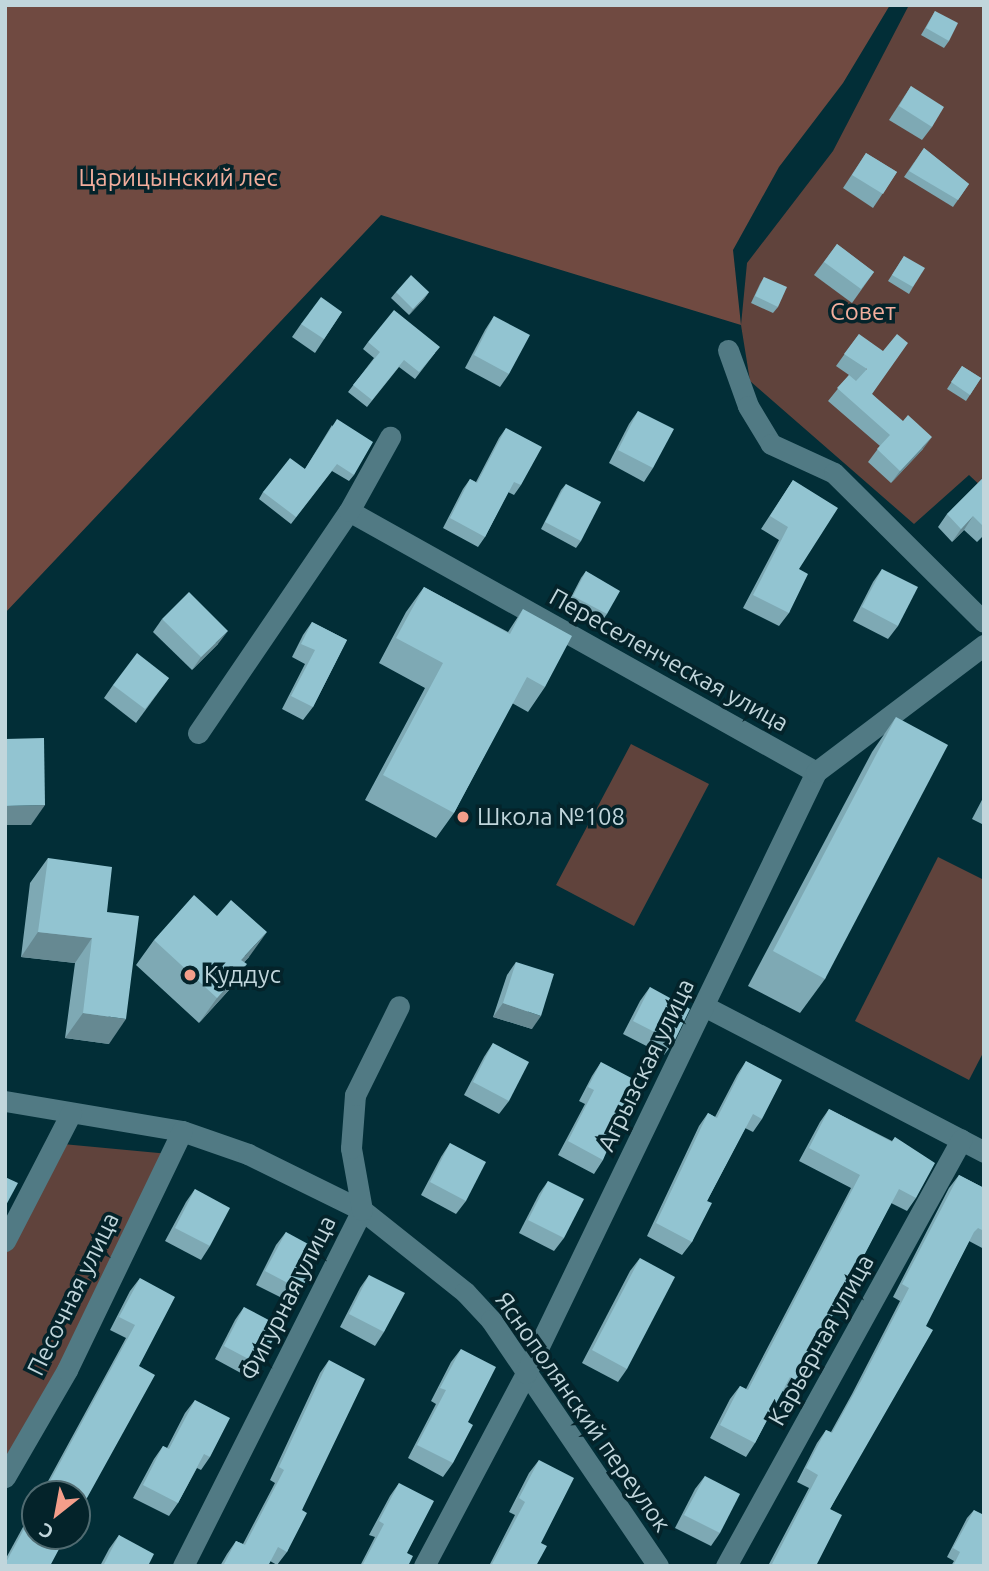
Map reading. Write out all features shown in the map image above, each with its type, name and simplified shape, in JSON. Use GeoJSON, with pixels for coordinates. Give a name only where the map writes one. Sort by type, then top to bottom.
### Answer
{"type":"FeatureCollection","features":[{"type":"Feature","properties":{"kind":"street"},"geometry":{"type":"LineString","coordinates":[[728,350],[748,406],[771,444],[834,473],[984,622]]}},
{"type":"Feature","properties":{"kind":"street"},"geometry":{"type":"LineString","coordinates":[[198,733],[349,511],[390,437]]}},
{"type":"Feature","properties":{"kind":"street","name":"Переселенческая улица"},"geometry":{"type":"LineString","coordinates":[[349,511],[816,772]]}},
{"type":"Feature","properties":{"kind":"street","name":"Агрызская улица"},"geometry":{"type":"LineString","coordinates":[[424,1566],[526,1373],[816,772],[984,645]]}},
{"type":"Feature","properties":{"kind":"street","name":"Фигурная улица"},"geometry":{"type":"LineString","coordinates":[[183,1566],[362,1210],[351,1148],[355,1094],[399,1006]]}},
{"type":"Feature","properties":{"kind":"street"},"geometry":{"type":"LineString","coordinates":[[705,1006],[984,1152]]}},
{"type":"Feature","properties":{"kind":"street","name":"Яснополянский переулок"},"geometry":{"type":"LineString","coordinates":[[5,1101],[182,1131],[248,1154],[362,1210],[465,1292],[491,1320],[658,1566]]}},
{"type":"Feature","properties":{"kind":"street"},"geometry":{"type":"LineString","coordinates":[[5,1241],[71,1113]]}},
{"type":"Feature","properties":{"kind":"street","name":"Песочная улица"},"geometry":{"type":"LineString","coordinates":[[5,1477],[67,1370],[182,1131]]}},
{"type":"Feature","properties":{"kind":"street","name":"Карьерная улица"},"geometry":{"type":"LineString","coordinates":[[726,1566],[961,1140]]}},
{"type":"Feature","properties":{"kind":"green space","name":"Царицынский лес"},"geometry":{"type":"Polygon","coordinates":[[[5,5],[890,5],[843,83],[779,167],[733,250],[741,325],[381,215],[5,613],[5,5]]]}},
{"type":"Feature","properties":{"kind":"green space","name":"Совет"},"geometry":{"type":"Polygon","coordinates":[[[909,5],[984,5],[984,489],[969,475],[914,524],[750,381],[741,325],[747,263],[833,151],[909,5]]]}},
{"type":"Feature","properties":{"kind":"green space"},"geometry":{"type":"Polygon","coordinates":[[[631,744],[709,784],[634,926],[556,885],[631,744]]]}},
{"type":"Feature","properties":{"kind":"green space"},"geometry":{"type":"Polygon","coordinates":[[[938,857],[984,880],[984,1051],[969,1080],[855,1021],[938,857]]]}},
{"type":"Feature","properties":{"kind":"green space"},"geometry":{"type":"Polygon","coordinates":[[[52,1143],[180,1155],[5,1472],[5,1234],[52,1143]]]}},
{"type":"Feature","properties":{"kind":"building"},"geometry":{"type":"Polygon","coordinates":[[[935,11],[958,23],[949,41],[926,28],[935,11]]]}},
{"type":"Feature","properties":{"kind":"building"},"geometry":{"type":"Polygon","coordinates":[[[911,86],[944,107],[932,127],[899,106],[911,86]]]}},
{"type":"Feature","properties":{"kind":"building"},"geometry":{"type":"Polygon","coordinates":[[[924,148],[969,184],[958,200],[909,171],[924,148]]]}},
{"type":"Feature","properties":{"kind":"building"},"geometry":{"type":"Polygon","coordinates":[[[866,153],[897,172],[883,194],[852,175],[866,153]]]}},
{"type":"Feature","properties":{"kind":"building"},"geometry":{"type":"Polygon","coordinates":[[[837,244],[874,272],[861,289],[824,262],[837,244]]]}},
{"type":"Feature","properties":{"kind":"building"},"geometry":{"type":"Polygon","coordinates":[[[904,256],[925,268],[913,287],[892,275],[904,256]]]}},
{"type":"Feature","properties":{"kind":"building"},"geometry":{"type":"Polygon","coordinates":[[[411,275],[429,292],[413,309],[396,292],[411,275]]]}},
{"type":"Feature","properties":{"kind":"building"},"geometry":{"type":"Polygon","coordinates":[[[764,277],[787,287],[778,307],[755,296],[764,277]]]}},
{"type":"Feature","properties":{"kind":"building"},"geometry":{"type":"Polygon","coordinates":[[[321,297],[342,312],[324,339],[301,324],[321,297]]]}},
{"type":"Feature","properties":{"kind":"building"},"geometry":{"type":"Polygon","coordinates":[[[394,310],[440,347],[419,372],[404,360],[372,400],[353,385],[380,352],[368,342],[394,310]]]}},
{"type":"Feature","properties":{"kind":"building"},"geometry":{"type":"Polygon","coordinates":[[[494,316],[530,335],[509,374],[474,355],[494,316]]]}},
{"type":"Feature","properties":{"kind":"building"},"geometry":{"type":"Polygon","coordinates":[[[859,334],[883,351],[897,334],[908,343],[872,394],[903,421],[908,415],[932,437],[900,471],[877,449],[890,435],[837,388],[849,375],[856,381],[867,369],[844,354],[859,334]]]}},
{"type":"Feature","properties":{"kind":"building"},"geometry":{"type":"Polygon","coordinates":[[[962,366],[981,378],[970,395],[951,382],[962,366]]]}},
{"type":"Feature","properties":{"kind":"building"},"geometry":{"type":"Polygon","coordinates":[[[638,411],[674,429],[653,468],[618,450],[638,411]]]}},
{"type":"Feature","properties":{"kind":"building"},"geometry":{"type":"Polygon","coordinates":[[[337,419],[373,442],[354,475],[337,464],[296,517],[263,492],[290,458],[305,469],[337,419]]]}},
{"type":"Feature","properties":{"kind":"building"},"geometry":{"type":"Polygon","coordinates":[[[506,428],[542,447],[521,485],[514,482],[485,537],[450,518],[470,479],[477,483],[506,428]]]}},
{"type":"Feature","properties":{"kind":"building"},"geometry":{"type":"Polygon","coordinates":[[[984,477],[984,527],[973,516],[961,529],[947,514],[984,477]]]}},
{"type":"Feature","properties":{"kind":"building"},"geometry":{"type":"Polygon","coordinates":[[[793,480],[838,508],[799,569],[808,574],[789,613],[753,595],[788,527],[770,516],[793,480]]]}},
{"type":"Feature","properties":{"kind":"building"},"geometry":{"type":"Polygon","coordinates":[[[566,484],[601,502],[581,541],[545,522],[566,484]]]}},
{"type":"Feature","properties":{"kind":"building"},"geometry":{"type":"Polygon","coordinates":[[[882,569],[918,587],[898,626],[862,607],[882,569]]]}},
{"type":"Feature","properties":{"kind":"building"},"geometry":{"type":"Polygon","coordinates":[[[586,571],[620,591],[607,614],[573,596],[586,571]]]}},
{"type":"Feature","properties":{"kind":"building"},"geometry":{"type":"Polygon","coordinates":[[[424,587],[510,634],[523,609],[572,636],[545,687],[527,677],[454,813],[383,775],[443,663],[396,638],[424,587]]]}},
{"type":"Feature","properties":{"kind":"building"},"geometry":{"type":"Polygon","coordinates":[[[189,592],[228,631],[201,657],[162,619],[189,592]]]}},
{"type":"Feature","properties":{"kind":"building"},"geometry":{"type":"Polygon","coordinates":[[[312,622],[347,640],[313,707],[291,696],[315,650],[301,644],[312,622]]]}},
{"type":"Feature","properties":{"kind":"building"},"geometry":{"type":"Polygon","coordinates":[[[137,653],[169,678],[145,709],[113,685],[137,653]]]}},
{"type":"Feature","properties":{"kind":"building"},"geometry":{"type":"Polygon","coordinates":[[[896,717],[948,745],[825,979],[773,951],[896,717]]]}},
{"type":"Feature","properties":{"kind":"building"},"geometry":{"type":"Polygon","coordinates":[[[44,738],[45,805],[5,806],[5,739],[44,738]]]}},
{"type":"Feature","properties":{"kind":"building"},"geometry":{"type":"Polygon","coordinates":[[[48,858],[112,867],[107,912],[139,916],[126,1019],[83,1013],[92,938],[38,932],[48,858]]]}},
{"type":"Feature","properties":{"kind":"building"},"geometry":{"type":"Polygon","coordinates":[[[194,895],[217,916],[231,900],[267,932],[241,960],[247,964],[217,998],[154,940],[194,895]]]}},
{"type":"Feature","properties":{"kind":"building"},"geometry":{"type":"Polygon","coordinates":[[[516,962],[554,974],[541,1016],[503,1003],[516,962]]]}},
{"type":"Feature","properties":{"kind":"building"},"geometry":{"type":"Polygon","coordinates":[[[650,987],[690,1009],[674,1042],[633,1021],[650,987]]]}},
{"type":"Feature","properties":{"kind":"building"},"geometry":{"type":"Polygon","coordinates":[[[493,1043],[529,1062],[509,1101],[473,1082],[493,1043]]]}},
{"type":"Feature","properties":{"kind":"building"},"geometry":{"type":"Polygon","coordinates":[[[746,1061],[782,1080],[762,1119],[753,1114],[707,1201],[712,1203],[692,1242],[656,1223],[708,1113],[717,1118],[746,1061]]]}},
{"type":"Feature","properties":{"kind":"building"},"geometry":{"type":"Polygon","coordinates":[[[601,1062],[637,1081],[603,1160],[568,1141],[594,1090],[588,1087],[601,1062]]]}},
{"type":"Feature","properties":{"kind":"building"},"geometry":{"type":"Polygon","coordinates":[[[829,1109],[892,1142],[895,1137],[935,1163],[916,1198],[899,1189],[798,1381],[790,1377],[755,1443],[720,1425],[740,1386],[748,1390],[860,1175],[809,1148],[829,1109]]]}},
{"type":"Feature","properties":{"kind":"building"},"geometry":{"type":"Polygon","coordinates":[[[450,1143],[486,1162],[466,1201],[430,1182],[450,1143]]]}},
{"type":"Feature","properties":{"kind":"building"},"geometry":{"type":"Polygon","coordinates":[[[959,1175],[984,1188],[984,1231],[978,1228],[974,1232],[926,1326],[933,1330],[830,1509],[842,1515],[816,1566],[771,1566],[818,1475],[806,1468],[826,1430],[832,1433],[861,1381],[909,1288],[902,1284],[959,1175]]]}},
{"type":"Feature","properties":{"kind":"building"},"geometry":{"type":"Polygon","coordinates":[[[5,1177],[18,1183],[5,1207],[5,1177]]]}},
{"type":"Feature","properties":{"kind":"building"},"geometry":{"type":"Polygon","coordinates":[[[548,1181],[584,1199],[564,1238],[528,1220],[548,1181]]]}},
{"type":"Feature","properties":{"kind":"building"},"geometry":{"type":"Polygon","coordinates":[[[195,1189],[230,1208],[210,1246],[175,1228],[195,1189]]]}},
{"type":"Feature","properties":{"kind":"building"},"geometry":{"type":"Polygon","coordinates":[[[286,1232],[321,1251],[301,1290],[265,1271],[286,1232]]]}},
{"type":"Feature","properties":{"kind":"building"},"geometry":{"type":"Polygon","coordinates":[[[640,1258],[675,1277],[627,1369],[592,1350],[640,1258]]]}},
{"type":"Feature","properties":{"kind":"building"},"geometry":{"type":"Polygon","coordinates":[[[369,1275],[405,1293],[384,1332],[349,1314],[369,1275]]]}},
{"type":"Feature","properties":{"kind":"building"},"geometry":{"type":"Polygon","coordinates":[[[140,1278],[175,1297],[139,1366],[155,1375],[91,1491],[91,1480],[51,1480],[135,1325],[119,1317],[140,1278]]]}},
{"type":"Feature","properties":{"kind":"building"},"geometry":{"type":"Polygon","coordinates":[[[244,1307],[280,1326],[260,1365],[224,1346],[244,1307]]]}},
{"type":"Feature","properties":{"kind":"building"},"geometry":{"type":"Polygon","coordinates":[[[461,1349],[496,1367],[468,1422],[473,1425],[453,1463],[417,1445],[446,1390],[440,1388],[461,1349]]]}},
{"type":"Feature","properties":{"kind":"building"},"geometry":{"type":"Polygon","coordinates":[[[329,1360],[365,1379],[302,1510],[307,1513],[287,1552],[278,1547],[268,1566],[223,1566],[236,1541],[245,1545],[284,1470],[279,1467],[329,1360]]]}},
{"type":"Feature","properties":{"kind":"building"},"geometry":{"type":"Polygon","coordinates":[[[195,1400],[230,1418],[210,1457],[204,1454],[178,1503],[143,1485],[163,1446],[169,1449],[195,1400]]]}},
{"type":"Feature","properties":{"kind":"building"},"geometry":{"type":"Polygon","coordinates":[[[539,1460],[574,1478],[541,1543],[547,1546],[536,1566],[491,1566],[525,1502],[519,1498],[539,1460]]]}},
{"type":"Feature","properties":{"kind":"building"},"geometry":{"type":"Polygon","coordinates":[[[705,1476],[740,1494],[720,1533],[684,1515],[705,1476]]]}},
{"type":"Feature","properties":{"kind":"building"},"geometry":{"type":"Polygon","coordinates":[[[399,1483],[434,1501],[407,1553],[413,1556],[408,1566],[362,1566],[384,1524],[379,1521],[399,1483]]]}},
{"type":"Feature","properties":{"kind":"building"},"geometry":{"type":"Polygon","coordinates":[[[974,1510],[984,1515],[984,1566],[953,1566],[960,1552],[953,1548],[974,1510]]]}},
{"type":"Feature","properties":{"kind":"building"},"geometry":{"type":"Polygon","coordinates":[[[21,1535],[21,1550],[59,1550],[50,1566],[5,1564],[21,1535]]]}},
{"type":"Feature","properties":{"kind":"building"},"geometry":{"type":"Polygon","coordinates":[[[119,1535],[154,1554],[148,1566],[103,1566],[119,1535]]]}},
{"type":"Feature","properties":{"kind":"place","name":"Школа №108"},"geometry":{"type":"Point","coordinates":[463,817]}},
{"type":"Feature","properties":{"kind":"place","name":"Куддус"},"geometry":{"type":"Point","coordinates":[190,975]}}]}
